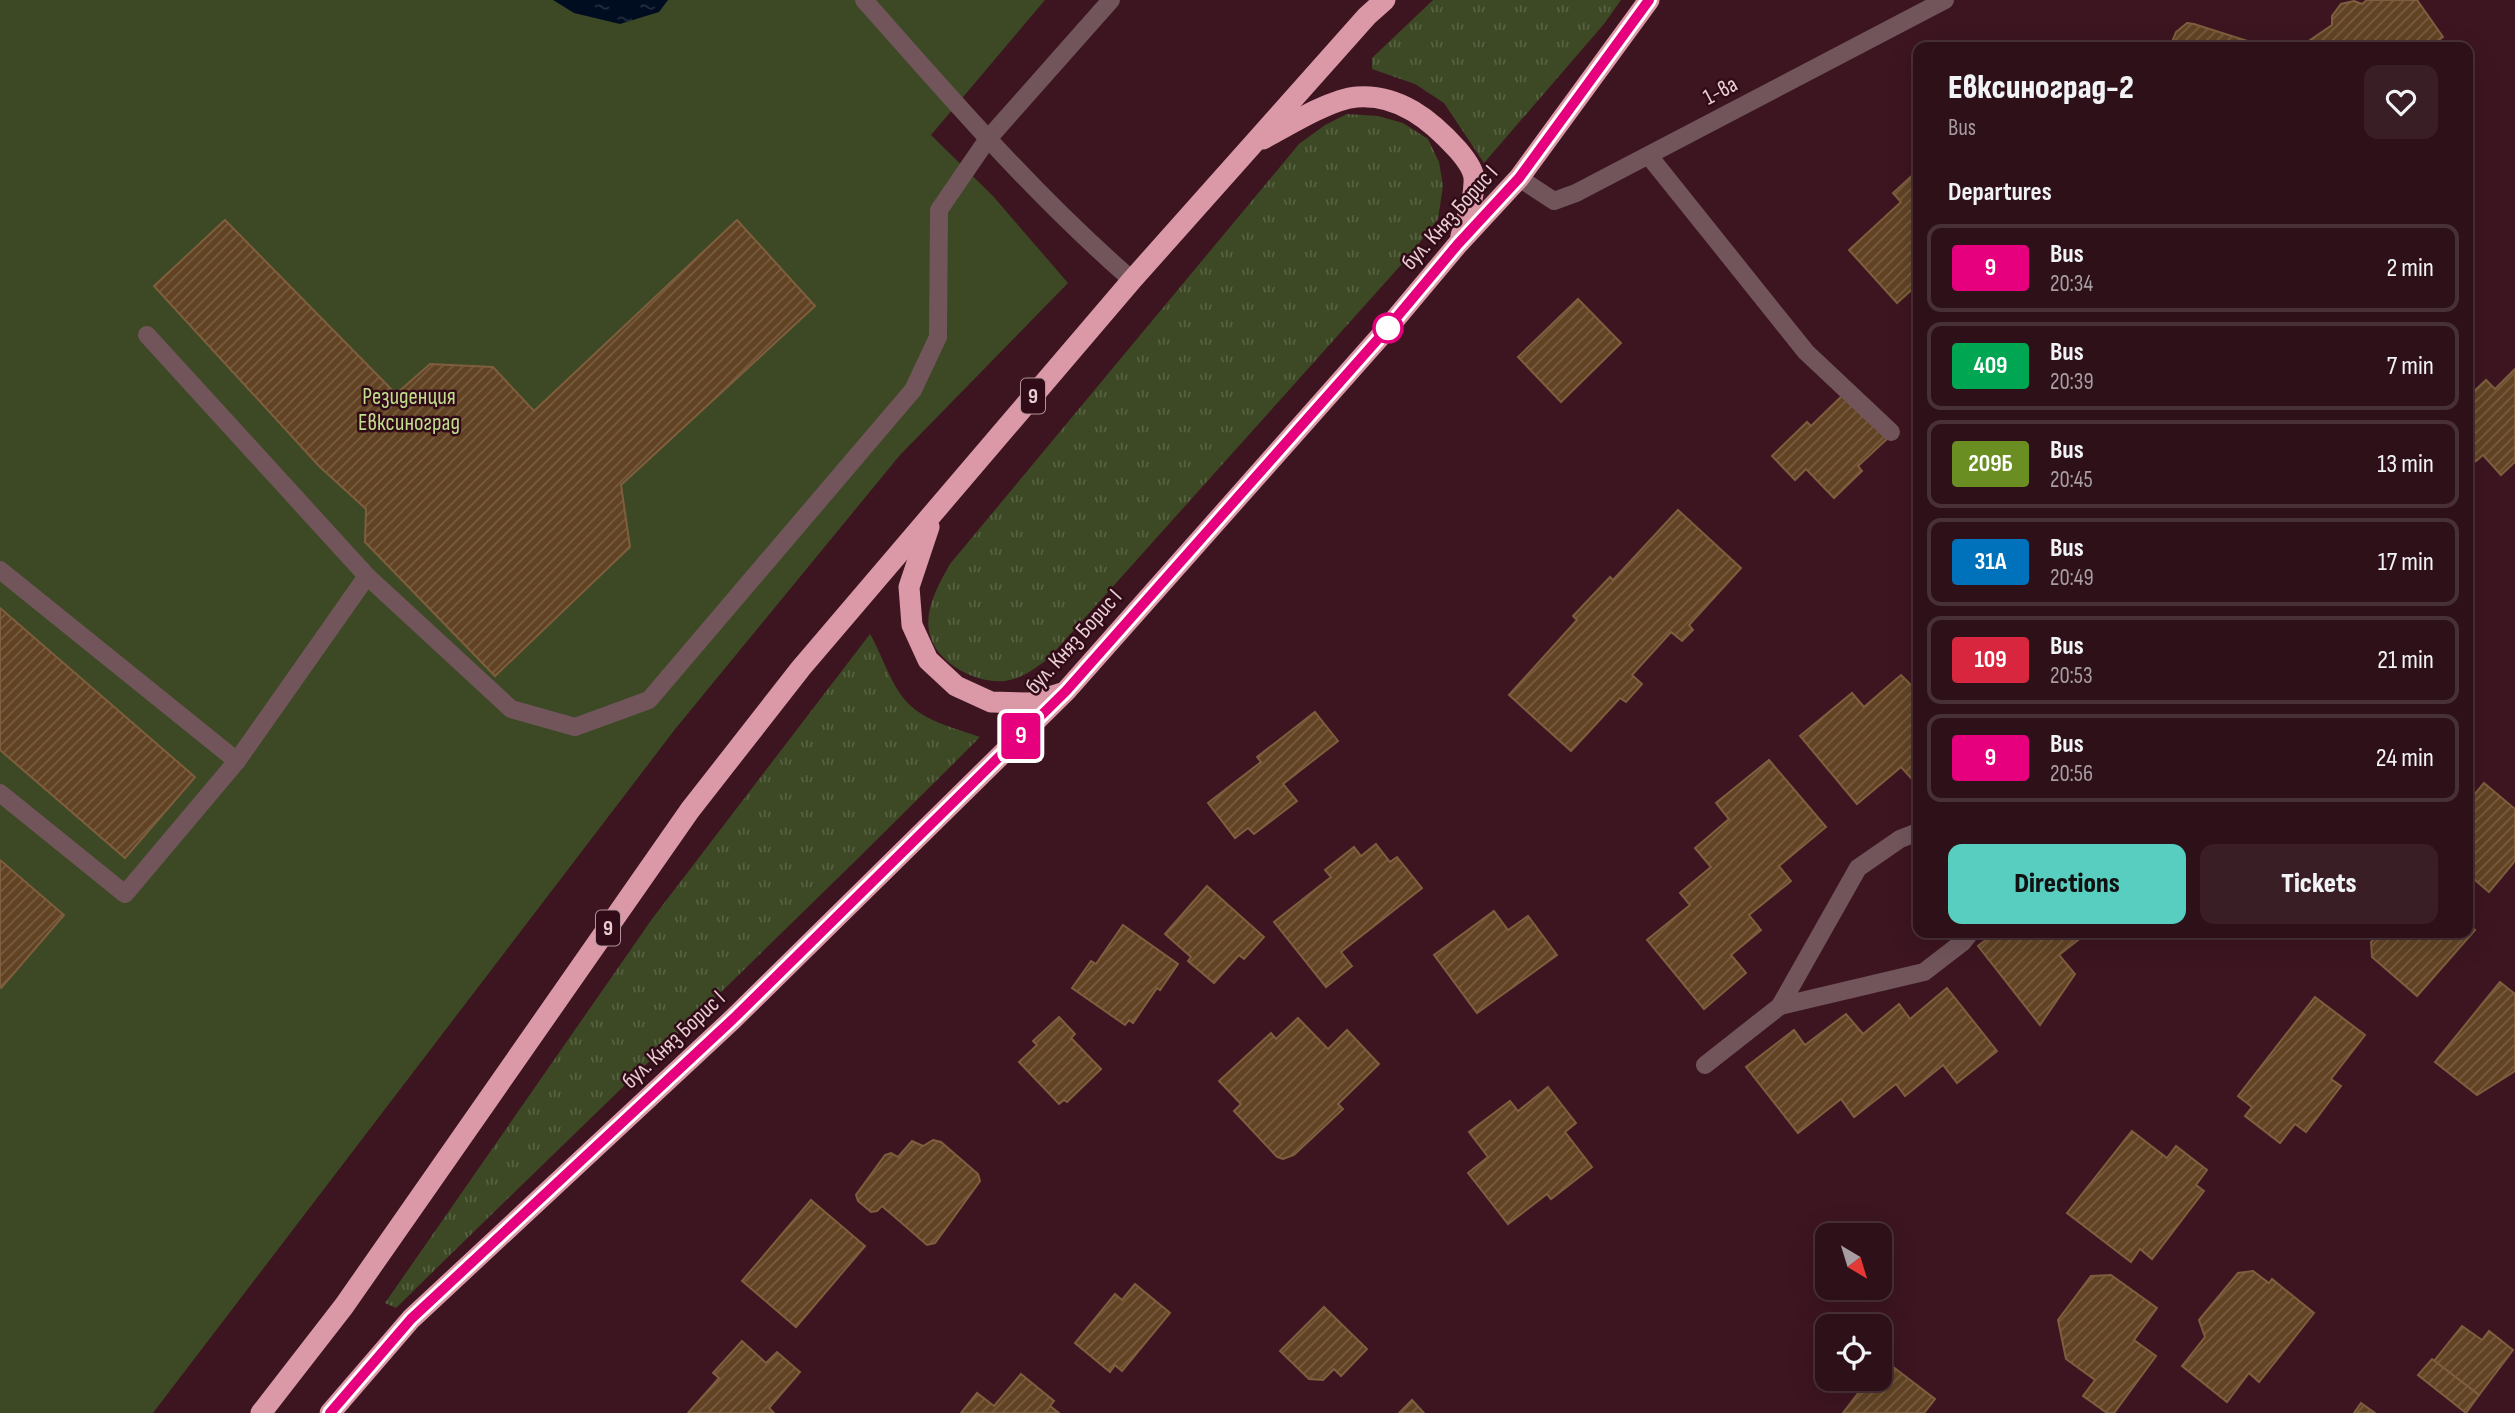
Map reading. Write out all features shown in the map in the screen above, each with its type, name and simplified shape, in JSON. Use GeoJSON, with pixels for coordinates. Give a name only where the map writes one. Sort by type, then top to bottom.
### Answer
{"type":"FeatureCollection","features":[{"type":"Feature","properties":{"kind":"highway","name":"9"},"geometry":{"type":"LineString","coordinates":[[261,1413],[344,1306],[690,810],[801,668],[1132,280],[1367,16],[1385,0]]}},
{"type":"Feature","properties":{"kind":"highway","name":"бул. Княз Борис I"},"geometry":{"type":"LineString","coordinates":[[330,1413],[411,1319],[733,1019],[1066,691],[1519,178],[1649,0]]}},
{"type":"Feature","properties":{"kind":"highway"},"geometry":{"type":"LineString","coordinates":[[1251,145],[1311,113],[1353,97],[1380,97],[1408,108],[1442,132],[1464,158],[1474,175],[1472,202],[1458,244]]}},
{"type":"Feature","properties":{"kind":"highway"},"geometry":{"type":"LineString","coordinates":[[934,512],[909,587],[912,625],[928,660],[956,686],[991,702],[1030,704],[1066,691]]}},
{"type":"Feature","properties":{"kind":"street"},"geometry":{"type":"LineString","coordinates":[[864,0],[986,139],[1132,280]]}},
{"type":"Feature","properties":{"kind":"street"},"geometry":{"type":"LineString","coordinates":[[147,335],[367,576],[511,709],[575,727],[649,700],[913,390],[938,337],[939,210],[986,139],[1111,0]]}},
{"type":"Feature","properties":{"kind":"street","name":"1-ва"},"geometry":{"type":"LineString","coordinates":[[1519,178],[1554,201],[1576,193],[1945,0]]}},
{"type":"Feature","properties":{"kind":"street"},"geometry":{"type":"LineString","coordinates":[[1649,156],[1806,352],[1891,432]]}},
{"type":"Feature","properties":{"kind":"street"},"geometry":{"type":"LineString","coordinates":[[0,570],[237,761]]}},
{"type":"Feature","properties":{"kind":"street"},"geometry":{"type":"LineString","coordinates":[[0,793],[125,894],[237,761],[367,576]]}},
{"type":"Feature","properties":{"kind":"street"},"geometry":{"type":"LineString","coordinates":[[1705,1065],[1780,1006],[1858,868],[1900,839],[1913,834]]}},
{"type":"Feature","properties":{"kind":"street"},"geometry":{"type":"LineString","coordinates":[[1780,1006],[1924,972],[1966,938]]}},
{"type":"Feature","properties":{"kind":"green space","name":"Резиденция Евксиноград"},"geometry":{"type":"Polygon","coordinates":[[[0,0],[1045,0],[931,135],[993,196],[1068,283],[900,455],[676,728],[153,1413],[0,1413],[0,0]]]}},
{"type":"Feature","properties":{"kind":"green space"},"geometry":{"type":"Polygon","coordinates":[[[1433,0],[1621,0],[1604,24],[1484,163],[1444,103],[1415,84],[1372,69],[1372,58],[1433,0]]]}},
{"type":"Feature","properties":{"kind":"green space"},"geometry":{"type":"Polygon","coordinates":[[[1347,114],[1378,116],[1403,123],[1428,139],[1439,162],[1443,186],[1438,219],[1409,256],[1048,659],[1023,676],[1005,681],[981,679],[958,669],[947,661],[932,642],[928,622],[934,596],[950,564],[1299,144],[1325,125],[1347,114]]]}},
{"type":"Feature","properties":{"kind":"green space"},"geometry":{"type":"Polygon","coordinates":[[[870,634],[893,681],[911,706],[935,721],[980,737],[396,1308],[385,1303],[652,919],[870,634]]]}},
{"type":"Feature","properties":{"kind":"water"},"geometry":{"type":"Polygon","coordinates":[[[553,0],[668,0],[659,12],[620,24],[574,13],[553,0]]]}},
{"type":"Feature","properties":{"kind":"building"},"geometry":{"type":"Polygon","coordinates":[[[2367,0],[2417,0],[2443,37],[2436,42],[2307,42],[2332,25],[2332,16],[2341,4],[2354,1],[2362,4],[2367,0]]]}},
{"type":"Feature","properties":{"kind":"building"},"geometry":{"type":"Polygon","coordinates":[[[2187,23],[2251,42],[2172,42],[2176,32],[2187,23]]]}},
{"type":"Feature","properties":{"kind":"building"},"geometry":{"type":"Polygon","coordinates":[[[1913,175],[1913,289],[1897,303],[1849,250],[1901,202],[1893,193],[1913,175]]]}},
{"type":"Feature","properties":{"kind":"building"},"geometry":{"type":"Polygon","coordinates":[[[225,220],[396,394],[430,364],[493,367],[534,411],[737,220],[815,306],[621,485],[630,547],[495,676],[365,542],[366,509],[319,466],[154,286],[225,220]]]}},
{"type":"Feature","properties":{"kind":"building"},"geometry":{"type":"Polygon","coordinates":[[[1578,299],[1621,343],[1561,402],[1518,357],[1578,299]]]}},
{"type":"Feature","properties":{"kind":"building"},"geometry":{"type":"Polygon","coordinates":[[[2515,369],[2515,462],[2501,475],[2483,455],[2476,461],[2473,458],[2473,392],[2486,380],[2495,389],[2515,369]]]}},
{"type":"Feature","properties":{"kind":"building"},"geometry":{"type":"Polygon","coordinates":[[[1844,394],[1888,438],[1858,466],[1862,471],[1834,498],[1806,469],[1795,480],[1772,456],[1807,422],[1811,426],[1844,394]]]}},
{"type":"Feature","properties":{"kind":"building"},"geometry":{"type":"Polygon","coordinates":[[[1678,510],[1741,568],[1689,625],[1693,630],[1682,641],[1671,632],[1632,675],[1642,684],[1626,702],[1620,698],[1571,751],[1509,695],[1577,620],[1573,616],[1610,577],[1613,580],[1678,510]]]}},
{"type":"Feature","properties":{"kind":"building"},"geometry":{"type":"Polygon","coordinates":[[[0,608],[195,777],[125,858],[0,750],[0,608]]]}},
{"type":"Feature","properties":{"kind":"building"},"geometry":{"type":"Polygon","coordinates":[[[1901,675],[1913,685],[1913,778],[1901,767],[1857,804],[1800,736],[1852,693],[1864,707],[1901,675]]]}},
{"type":"Feature","properties":{"kind":"building"},"geometry":{"type":"Polygon","coordinates":[[[1315,712],[1338,741],[1283,784],[1297,801],[1254,834],[1248,828],[1235,838],[1208,803],[1261,762],[1257,757],[1315,712]]]}},
{"type":"Feature","properties":{"kind":"building"},"geometry":{"type":"Polygon","coordinates":[[[1769,760],[1826,827],[1779,866],[1791,881],[1749,915],[1761,930],[1731,955],[1746,973],[1704,1009],[1647,940],[1690,905],[1680,893],[1711,867],[1695,848],[1729,819],[1716,803],[1769,760]]]}},
{"type":"Feature","properties":{"kind":"building"},"geometry":{"type":"Polygon","coordinates":[[[2484,783],[2515,809],[2515,861],[2489,892],[2473,878],[2473,796],[2484,783]]]}},
{"type":"Feature","properties":{"kind":"building"},"geometry":{"type":"Polygon","coordinates":[[[1376,844],[1390,862],[1397,857],[1422,888],[1341,952],[1352,966],[1326,987],[1274,922],[1331,877],[1325,870],[1354,847],[1361,856],[1376,844]]]}},
{"type":"Feature","properties":{"kind":"building"},"geometry":{"type":"Polygon","coordinates":[[[0,860],[64,915],[1,988],[0,987],[0,860]]]}},
{"type":"Feature","properties":{"kind":"building"},"geometry":{"type":"Polygon","coordinates":[[[1207,886],[1264,937],[1244,959],[1239,955],[1214,983],[1188,961],[1191,957],[1165,934],[1207,886]]]}},
{"type":"Feature","properties":{"kind":"building"},"geometry":{"type":"Polygon","coordinates":[[[1494,911],[1508,930],[1528,916],[1557,955],[1477,1013],[1434,955],[1494,911]]]}},
{"type":"Feature","properties":{"kind":"building"},"geometry":{"type":"Polygon","coordinates":[[[1123,925],[1178,964],[1160,990],[1157,988],[1133,1023],[1129,1020],[1125,1025],[1072,988],[1091,961],[1096,964],[1123,925]]]}},
{"type":"Feature","properties":{"kind":"building"},"geometry":{"type":"Polygon","coordinates":[[[1988,938],[2081,938],[2059,955],[2075,974],[2040,1025],[1978,946],[1988,938]]]}},
{"type":"Feature","properties":{"kind":"building"},"geometry":{"type":"Polygon","coordinates":[[[2375,938],[2468,938],[2417,996],[2372,957],[2371,942],[2375,938]]]}},
{"type":"Feature","properties":{"kind":"building"},"geometry":{"type":"Polygon","coordinates":[[[2500,982],[2515,994],[2515,1071],[2477,1095],[2435,1062],[2500,982]]]}},
{"type":"Feature","properties":{"kind":"building"},"geometry":{"type":"Polygon","coordinates":[[[1947,988],[1997,1051],[1957,1083],[1943,1065],[1905,1096],[1896,1084],[1854,1117],[1841,1099],[1798,1133],[1746,1067],[1794,1030],[1805,1045],[1846,1014],[1863,1034],[1899,1004],[1910,1019],[1947,988]]]}},
{"type":"Feature","properties":{"kind":"building"},"geometry":{"type":"Polygon","coordinates":[[[2315,997],[2365,1035],[2331,1079],[2341,1086],[2306,1132],[2295,1124],[2280,1143],[2245,1116],[2252,1107],[2238,1096],[2315,997]]]}},
{"type":"Feature","properties":{"kind":"building"},"geometry":{"type":"Polygon","coordinates":[[[1059,1017],[1075,1034],[1071,1038],[1101,1069],[1067,1102],[1064,1100],[1059,1104],[1019,1062],[1037,1045],[1033,1041],[1059,1017]]]}},
{"type":"Feature","properties":{"kind":"building"},"geometry":{"type":"Polygon","coordinates":[[[1298,1018],[1328,1049],[1347,1030],[1379,1064],[1338,1104],[1343,1109],[1294,1155],[1283,1159],[1277,1157],[1234,1111],[1241,1104],[1219,1081],[1271,1033],[1276,1039],[1298,1018]]]}},
{"type":"Feature","properties":{"kind":"building"},"geometry":{"type":"Polygon","coordinates":[[[1548,1087],[1576,1123],[1565,1132],[1592,1167],[1551,1199],[1547,1194],[1508,1224],[1468,1173],[1488,1157],[1469,1132],[1510,1101],[1518,1111],[1548,1087]]]}},
{"type":"Feature","properties":{"kind":"building"},"geometry":{"type":"Polygon","coordinates":[[[2132,1131],[2167,1158],[2176,1146],[2207,1170],[2196,1185],[2204,1191],[2152,1259],[2140,1249],[2131,1262],[2067,1213],[2132,1131]]]}},
{"type":"Feature","properties":{"kind":"building"},"geometry":{"type":"Polygon","coordinates":[[[933,1140],[941,1142],[978,1174],[980,1181],[935,1243],[927,1245],[882,1206],[871,1212],[858,1201],[856,1195],[885,1155],[891,1153],[898,1157],[912,1141],[923,1146],[933,1140]]]}},
{"type":"Feature","properties":{"kind":"building"},"geometry":{"type":"Polygon","coordinates":[[[811,1200],[865,1246],[796,1327],[742,1281],[811,1200]]]}},
{"type":"Feature","properties":{"kind":"building"},"geometry":{"type":"Polygon","coordinates":[[[2253,1271],[2269,1283],[2272,1279],[2314,1313],[2259,1382],[2249,1373],[2227,1402],[2182,1366],[2205,1337],[2199,1320],[2238,1273],[2253,1271]]]}},
{"type":"Feature","properties":{"kind":"building"},"geometry":{"type":"Polygon","coordinates":[[[2111,1275],[2157,1308],[2134,1340],[2156,1356],[2114,1413],[2107,1413],[2083,1396],[2095,1380],[2066,1359],[2058,1320],[2091,1276],[2111,1275]]]}},
{"type":"Feature","properties":{"kind":"building"},"geometry":{"type":"Polygon","coordinates":[[[1135,1284],[1170,1313],[1122,1371],[1115,1365],[1110,1372],[1075,1343],[1115,1294],[1122,1300],[1135,1284]]]}},
{"type":"Feature","properties":{"kind":"building"},"geometry":{"type":"Polygon","coordinates":[[[1324,1307],[1367,1349],[1341,1376],[1334,1369],[1323,1380],[1309,1379],[1280,1351],[1324,1307]]]}},
{"type":"Feature","properties":{"kind":"building"},"geometry":{"type":"Polygon","coordinates":[[[2462,1326],[2482,1340],[2489,1331],[2513,1350],[2479,1395],[2434,1361],[2462,1326]]]}},
{"type":"Feature","properties":{"kind":"building"},"geometry":{"type":"Polygon","coordinates":[[[742,1341],[766,1363],[777,1352],[800,1372],[769,1408],[774,1413],[688,1413],[719,1378],[713,1373],[742,1341]]]}},
{"type":"Feature","properties":{"kind":"building"},"geometry":{"type":"Polygon","coordinates":[[[2432,1359],[2479,1395],[2466,1413],[2418,1375],[2432,1359]]]}},
{"type":"Feature","properties":{"kind":"building"},"geometry":{"type":"Polygon","coordinates":[[[1892,1366],[1935,1399],[1924,1413],[1843,1413],[1860,1391],[1892,1391],[1892,1366]]]}},
{"type":"Feature","properties":{"kind":"building"},"geometry":{"type":"Polygon","coordinates":[[[1021,1374],[1054,1401],[1050,1406],[1059,1413],[961,1413],[977,1393],[994,1406],[1021,1374]]]}},
{"type":"Feature","properties":{"kind":"building"},"geometry":{"type":"Polygon","coordinates":[[[1412,1400],[1424,1413],[1399,1413],[1412,1400]]]}},
{"type":"Feature","properties":{"kind":"building"},"geometry":{"type":"Polygon","coordinates":[[[2361,1403],[2375,1413],[2354,1413],[2361,1403]]]}},
{"type":"Feature","properties":{"kind":"bus line","name":"9"},"geometry":{"type":"LineString","coordinates":[[330,1413],[411,1319],[733,1019],[1066,691],[1519,178],[1649,0]]}}]}
